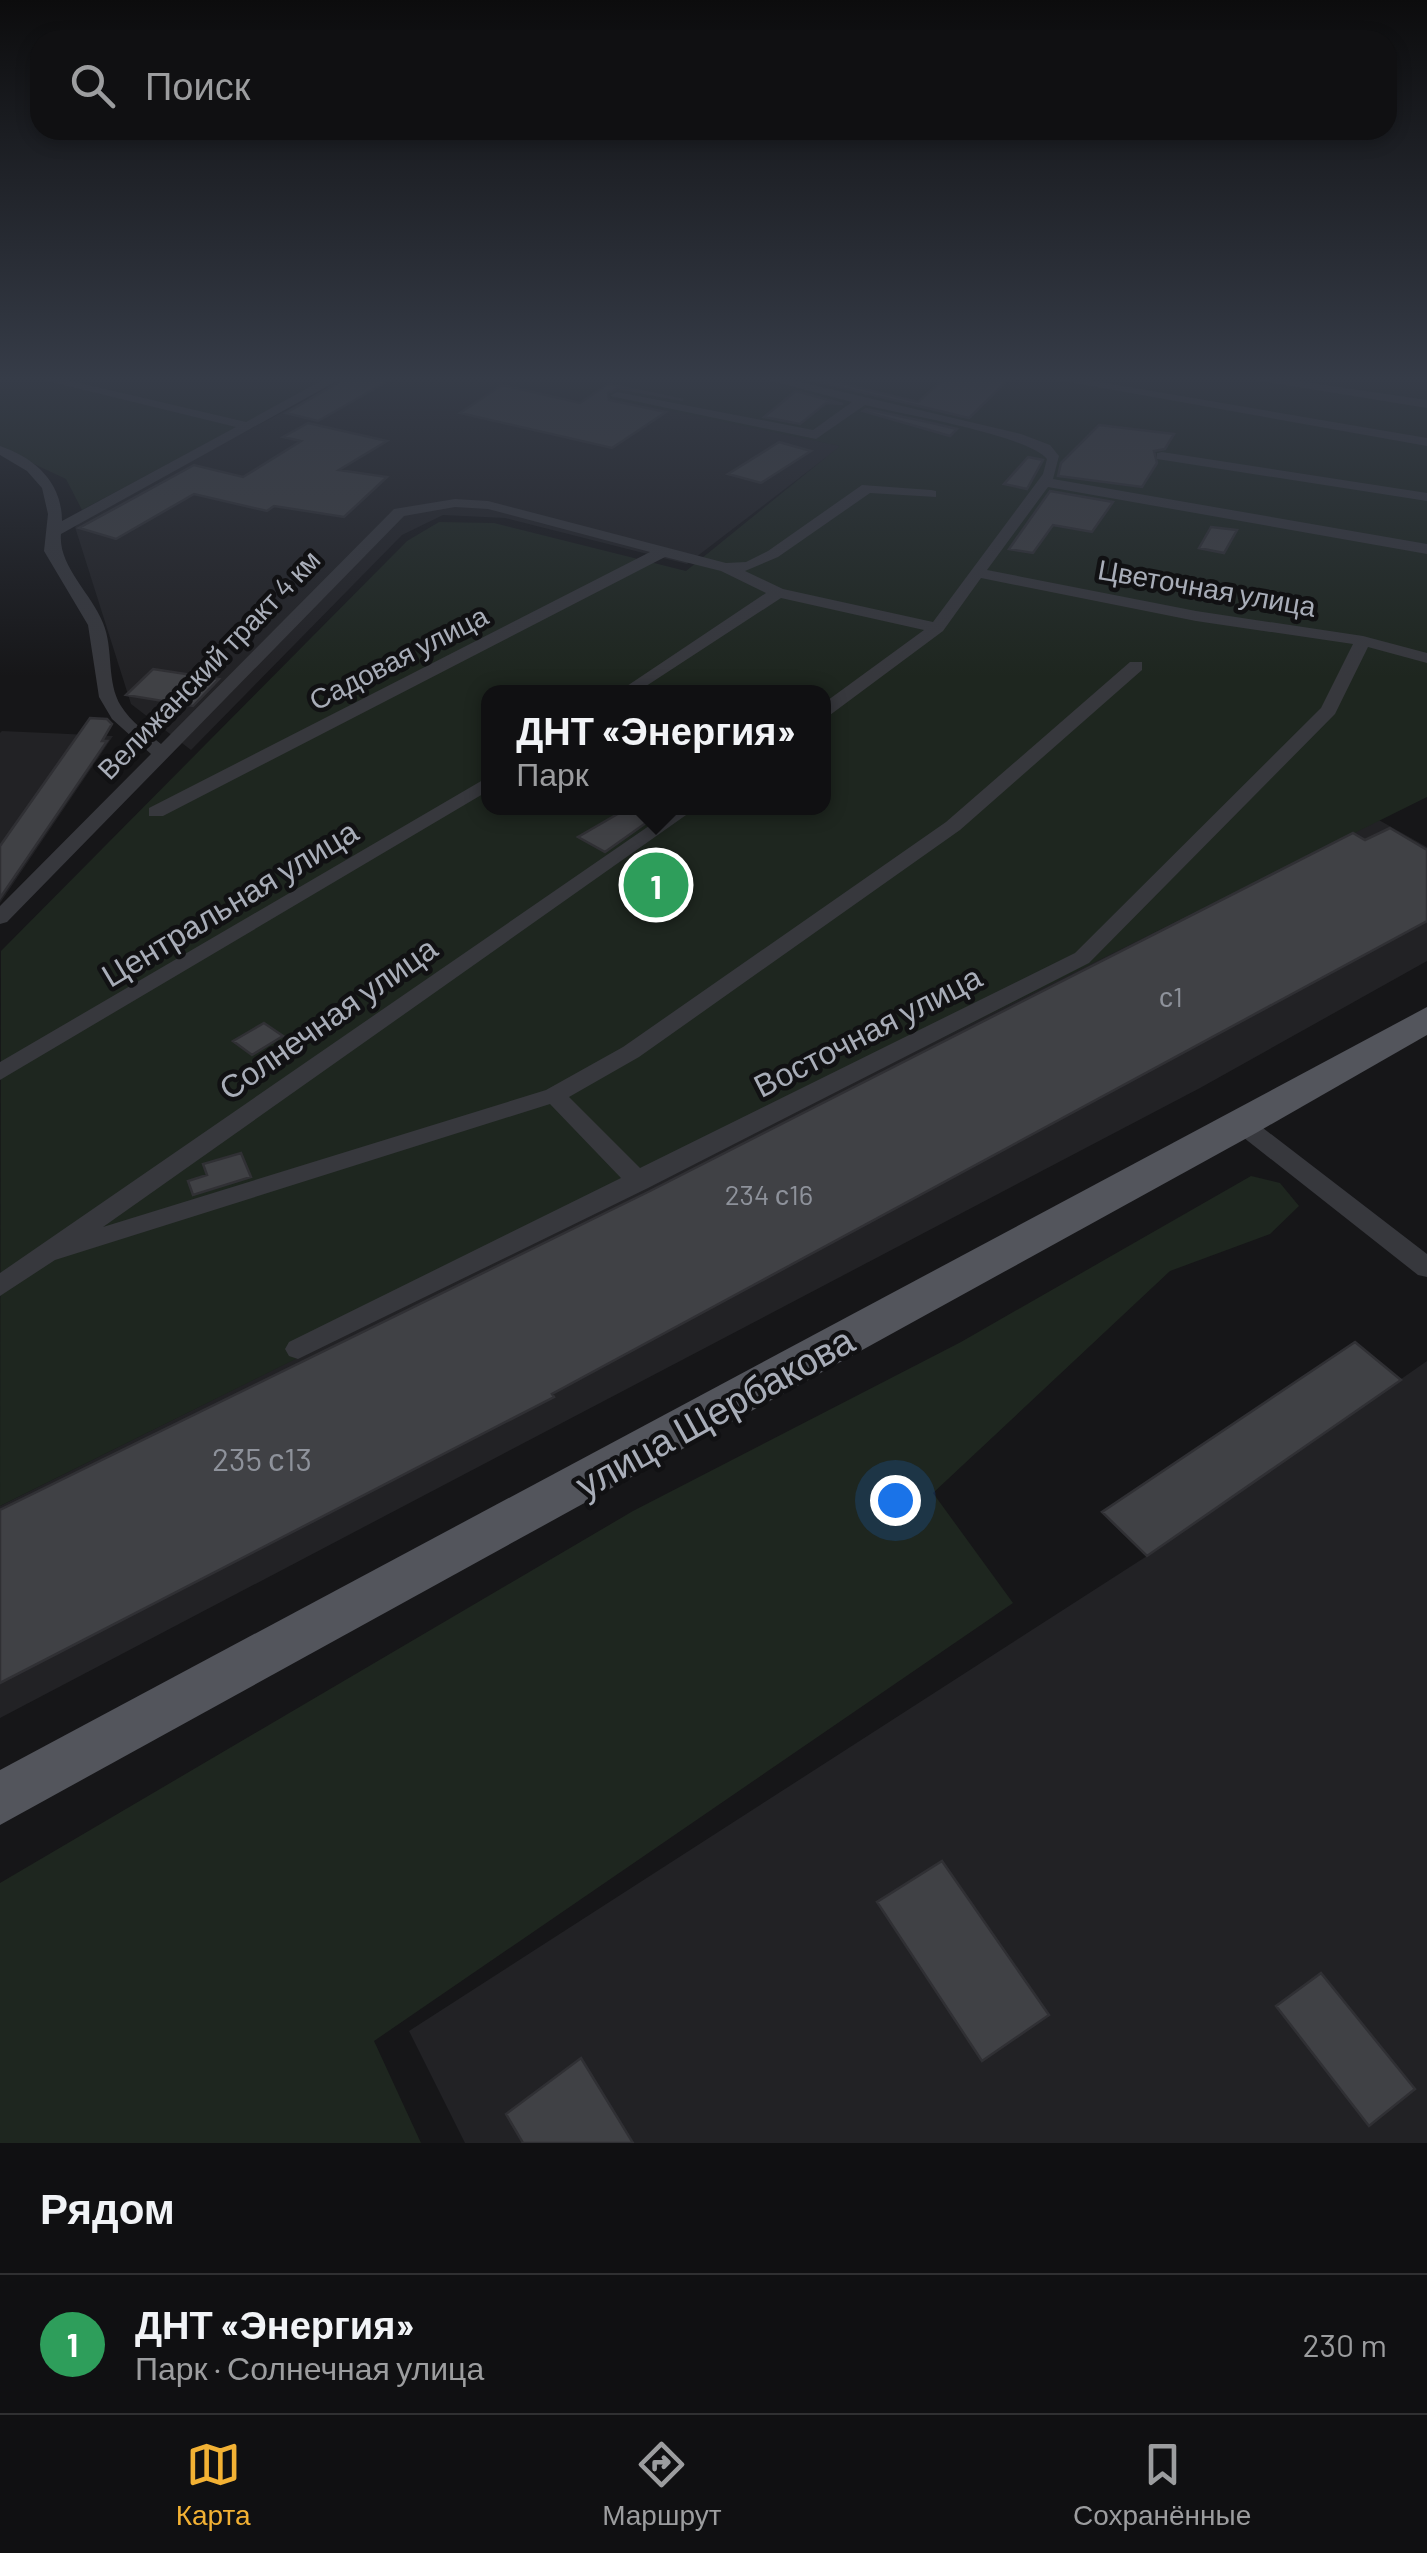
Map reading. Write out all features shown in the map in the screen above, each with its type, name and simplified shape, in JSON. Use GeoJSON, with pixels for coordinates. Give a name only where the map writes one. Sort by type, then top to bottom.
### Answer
{"type":"FeatureCollection","features":[{"type":"Feature","properties":{"kind":"main road","name":"улица Щербакова"},"geometry":{"type":"LineString","coordinates":[[0,1799],[1242,1124],[1427,1019]]}},
{"type":"Feature","properties":{"kind":"street"},"geometry":{"type":"LineString","coordinates":[[43,477],[57,509],[52,551],[80,589],[97,627],[106,659],[105,688],[114,708],[160,752]]}},
{"type":"Feature","properties":{"kind":"street"},"geometry":{"type":"LineString","coordinates":[[55,531],[154,477]]}},
{"type":"Feature","properties":{"kind":"street"},"geometry":{"type":"LineString","coordinates":[[831,706],[938,628],[1046,477]]}},
{"type":"Feature","properties":{"kind":"street"},"geometry":{"type":"LineString","coordinates":[[1295,477],[1427,498]]}},
{"type":"Feature","properties":{"kind":"street"},"geometry":{"type":"LineString","coordinates":[[1043,482],[1427,549]]}},
{"type":"Feature","properties":{"kind":"street"},"geometry":{"type":"LineString","coordinates":[[726,568],[749,566],[773,554],[867,488],[931,494]]}},
{"type":"Feature","properties":{"kind":"street","name":"Велижанский тракт 4 км"},"geometry":{"type":"LineString","coordinates":[[0,918],[399,512],[438,504],[488,505],[726,568],[778,593],[938,628]]}},
{"type":"Feature","properties":{"kind":"street","name":"Садовая улица"},"geometry":{"type":"LineString","coordinates":[[156,812],[664,551]]}},
{"type":"Feature","properties":{"kind":"street","name":"Цветочная улица"},"geometry":{"type":"LineString","coordinates":[[977,573],[1196,616],[1363,640],[1427,658]]}},
{"type":"Feature","properties":{"kind":"street"},"geometry":{"type":"LineString","coordinates":[[637,685],[778,593]]}},
{"type":"Feature","properties":{"kind":"street","name":"Восточная улица"},"geometry":{"type":"LineString","coordinates":[[298,1349],[1082,958],[1328,710],[1363,640]]}},
{"type":"Feature","properties":{"kind":"street"},"geometry":{"type":"LineString","coordinates":[[39,1256],[554,1094],[631,1052],[953,826],[1136,666]]}},
{"type":"Feature","properties":{"kind":"street","name":"Центральная улица"},"geometry":{"type":"LineString","coordinates":[[0,1072],[481,787]]}},
{"type":"Feature","properties":{"kind":"street","name":"Солнечная улица"},"geometry":{"type":"LineString","coordinates":[[1,1281],[677,815]]}},
{"type":"Feature","properties":{"kind":"street"},"geometry":{"type":"LineString","coordinates":[[554,1094],[639,1182]]}},
{"type":"Feature","properties":{"kind":"street"},"geometry":{"type":"LineString","coordinates":[[1242,1124],[1427,1268]]}},
{"type":"Feature","properties":{"kind":"shaded area"},"geometry":{"type":"Polygon","coordinates":[[[62,477],[144,477],[82,510],[62,477]]]}},
{"type":"Feature","properties":{"kind":"shaded area"},"geometry":{"type":"Polygon","coordinates":[[[158,477],[801,477],[687,564],[505,518],[443,515],[402,535],[191,750],[131,704],[75,527],[90,512],[158,477]]]}},
{"type":"Feature","properties":{"kind":"shaded area"},"geometry":{"type":"Polygon","coordinates":[[[802,477],[1427,477],[1427,797],[0,1506],[1,951],[407,541],[439,522],[494,523],[686,571],[802,477]]]}},
{"type":"Feature","properties":{"kind":"shaded area"},"geometry":{"type":"Polygon","coordinates":[[[0,733],[113,736],[0,903],[0,733]]]}},
{"type":"Feature","properties":{"kind":"shaded area"},"geometry":{"type":"Polygon","coordinates":[[[1377,819],[1427,847],[1427,961],[1200,1088],[0,1718],[0,1506],[1377,819]]]}},
{"type":"Feature","properties":{"kind":"shaded area"},"geometry":{"type":"Polygon","coordinates":[[[1251,1176],[1280,1183],[1299,1206],[1270,1234],[1170,1271],[933,1493],[1013,1603],[374,2041],[421,2143],[0,2143],[0,1883],[633,1511],[961,1342],[1251,1176]]]}},
{"type":"Feature","properties":{"kind":"shaded area"},"geometry":{"type":"Polygon","coordinates":[[[1427,1361],[1427,2143],[465,2143],[409,2031],[1147,1556],[1427,1361]]]}},
{"type":"Feature","properties":{"kind":"building"},"geometry":{"type":"Polygon","coordinates":[[[172,477],[387,477],[344,517],[274,506],[267,511],[194,494],[116,539],[79,528],[172,477]]]}},
{"type":"Feature","properties":{"kind":"building"},"geometry":{"type":"Polygon","coordinates":[[[739,477],[770,477],[761,483],[739,477]]]}},
{"type":"Feature","properties":{"kind":"building"},"geometry":{"type":"Polygon","coordinates":[[[1010,477],[1034,477],[1027,489],[1004,484],[1010,477]]]}},
{"type":"Feature","properties":{"kind":"building"},"geometry":{"type":"Polygon","coordinates":[[[1066,477],[1148,477],[1142,487],[1066,477]]]}},
{"type":"Feature","properties":{"kind":"building"},"geometry":{"type":"Polygon","coordinates":[[[1050,491],[1113,502],[1092,532],[1053,525],[1033,553],[1009,549],[1050,491]]]}},
{"type":"Feature","properties":{"kind":"building"},"geometry":{"type":"Polygon","coordinates":[[[1211,527],[1237,530],[1224,553],[1199,548],[1211,527]]]}},
{"type":"Feature","properties":{"kind":"building"},"geometry":{"type":"Polygon","coordinates":[[[153,669],[219,679],[193,706],[126,695],[153,669]]]}},
{"type":"Feature","properties":{"kind":"building"},"geometry":{"type":"Polygon","coordinates":[[[90,718],[107,719],[112,724],[102,741],[107,741],[0,898],[0,846],[90,718]]]}},
{"type":"Feature","properties":{"kind":"building"},"geometry":{"type":"Polygon","coordinates":[[[616,815],[657,815],[605,852],[578,837],[616,815]]]}},
{"type":"Feature","properties":{"kind":"building"},"geometry":{"type":"Polygon","coordinates":[[[1390,828],[1427,850],[1427,921],[552,1394],[554,1397],[0,1683],[0,1510],[650,1191],[1353,833],[1365,840],[1390,828]]]}},
{"type":"Feature","properties":{"kind":"building"},"geometry":{"type":"Polygon","coordinates":[[[264,1023],[283,1036],[252,1055],[233,1041],[264,1023]]]}},
{"type":"Feature","properties":{"kind":"building"},"geometry":{"type":"Polygon","coordinates":[[[241,1153],[251,1177],[193,1195],[188,1181],[207,1175],[203,1164],[241,1153]]]}},
{"type":"Feature","properties":{"kind":"building"},"geometry":{"type":"Polygon","coordinates":[[[1355,1342],[1401,1380],[1147,1556],[1102,1512],[1355,1342]]]}},
{"type":"Feature","properties":{"kind":"building"},"geometry":{"type":"Polygon","coordinates":[[[942,1861],[1049,2015],[982,2061],[877,1902],[942,1861]]]}},
{"type":"Feature","properties":{"kind":"building"},"geometry":{"type":"Polygon","coordinates":[[[1321,1973],[1415,2089],[1369,2126],[1276,2006],[1321,1973]]]}},
{"type":"Feature","properties":{"kind":"building"},"geometry":{"type":"Polygon","coordinates":[[[581,2058],[633,2143],[523,2143],[506,2114],[581,2058]]]}},
{"type":"Feature","properties":{"kind":"place","name":"ДНТ «Энергия»"},"geometry":{"type":"Point","coordinates":[656,885]}}]}
